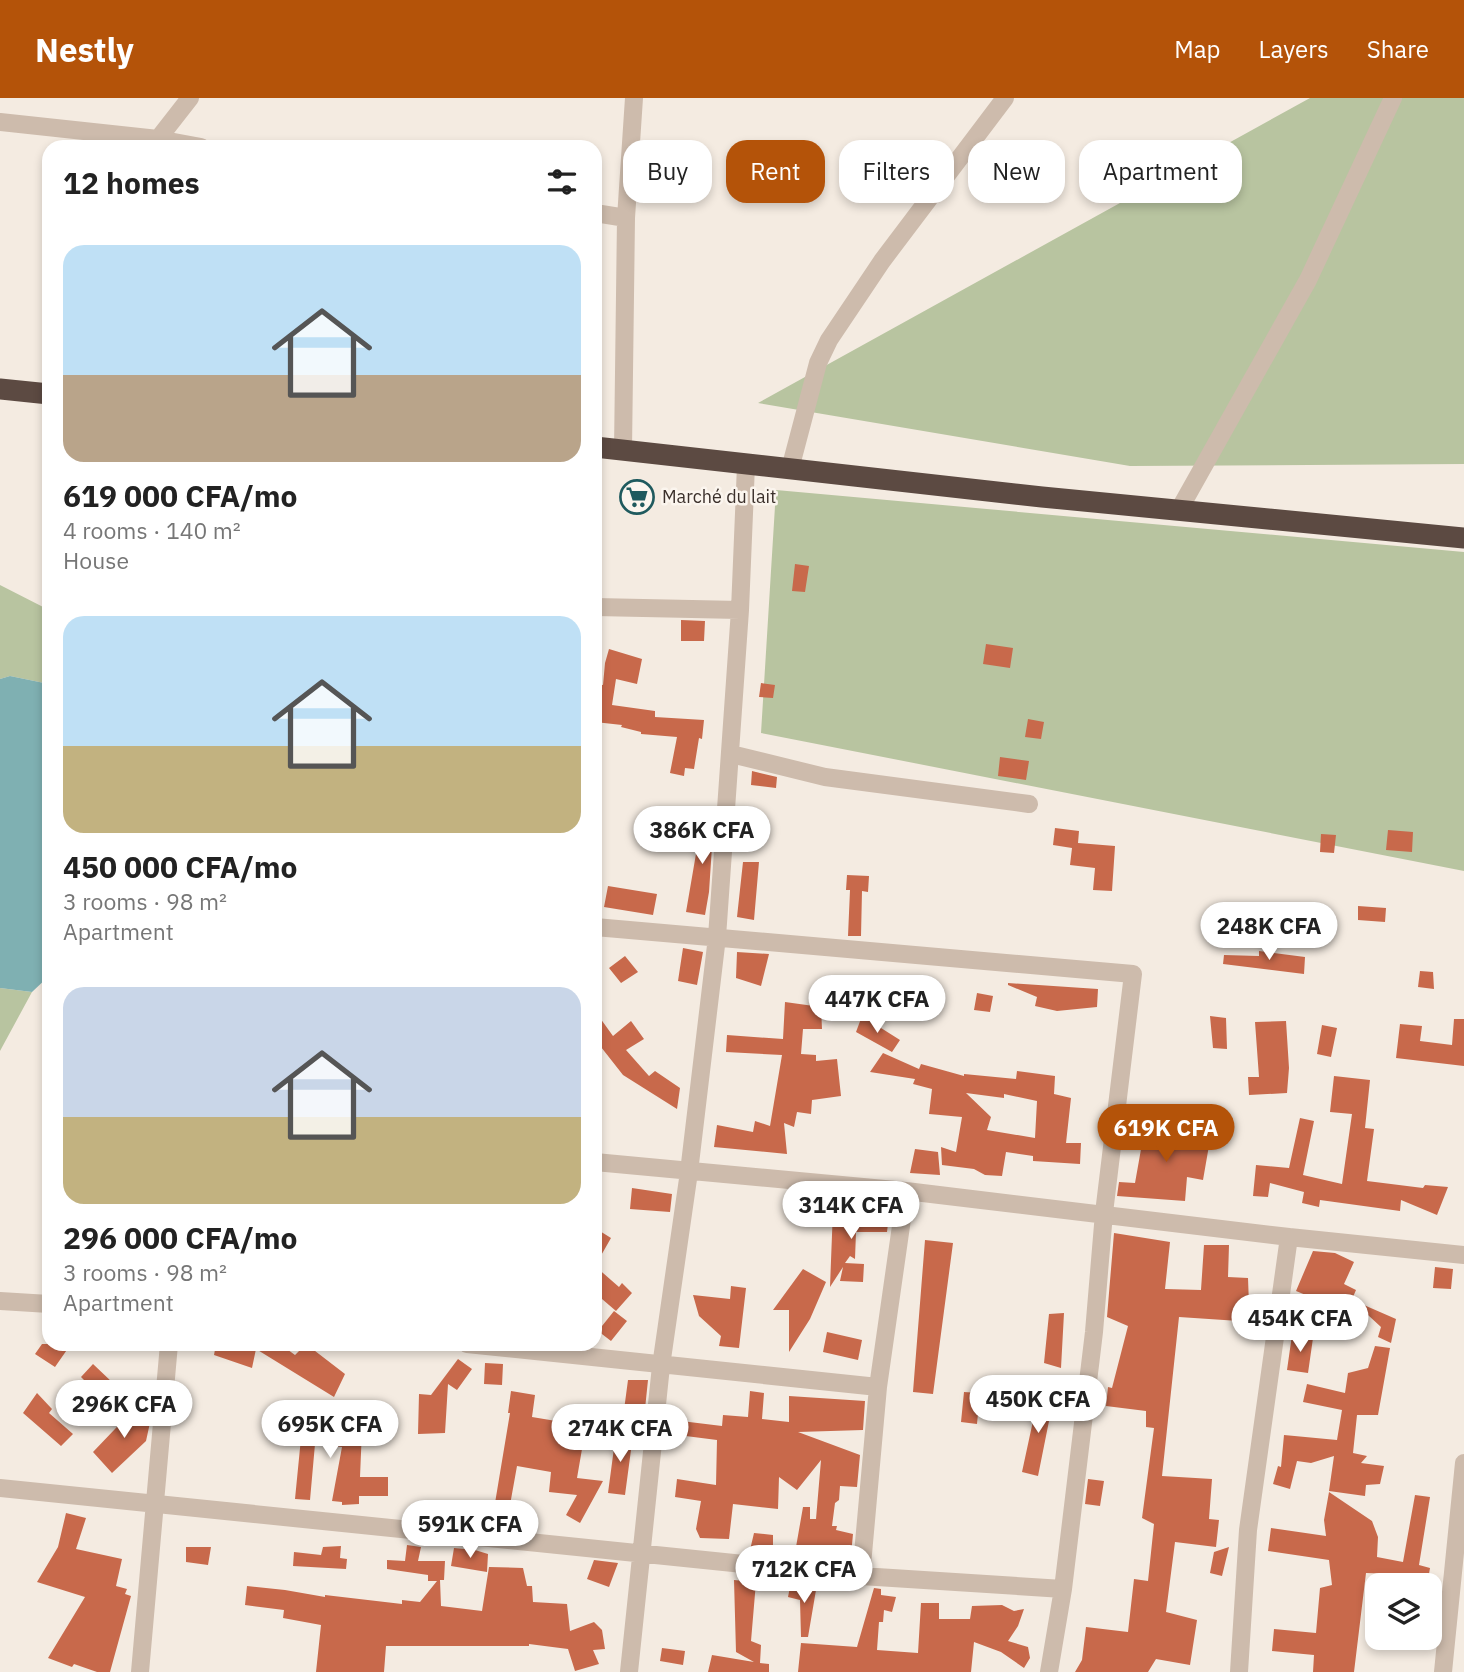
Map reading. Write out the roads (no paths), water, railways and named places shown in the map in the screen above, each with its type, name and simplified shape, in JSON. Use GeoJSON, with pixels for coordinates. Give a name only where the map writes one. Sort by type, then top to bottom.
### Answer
{"type":"FeatureCollection","features":[{"type":"Feature","properties":{"kind":"highway"},"geometry":{"type":"LineString","coordinates":[[0,389],[42,393]]}},
{"type":"Feature","properties":{"kind":"highway"},"geometry":{"type":"LineString","coordinates":[[602,448],[746,465],[1464,538]]}},
{"type":"Feature","properties":{"kind":"street"},"geometry":{"type":"LineString","coordinates":[[158,139],[190,98]]}},
{"type":"Feature","properties":{"kind":"street"},"geometry":{"type":"LineString","coordinates":[[623,450],[626,218],[634,98]]}},
{"type":"Feature","properties":{"kind":"street"},"geometry":{"type":"LineString","coordinates":[[790,469],[818,362],[829,340],[882,261],[1005,98]]}},
{"type":"Feature","properties":{"kind":"street"},"geometry":{"type":"LineString","coordinates":[[1179,510],[1308,280],[1393,98]]}},
{"type":"Feature","properties":{"kind":"street"},"geometry":{"type":"LineString","coordinates":[[0,122],[163,140]]}},
{"type":"Feature","properties":{"kind":"street"},"geometry":{"type":"LineString","coordinates":[[602,214],[626,218]]}},
{"type":"Feature","properties":{"kind":"street"},"geometry":{"type":"LineString","coordinates":[[629,1672],[661,1366],[689,1172],[717,937],[740,610],[746,465]]}},
{"type":"Feature","properties":{"kind":"street"},"geometry":{"type":"LineString","coordinates":[[602,607],[740,610]]}},
{"type":"Feature","properties":{"kind":"street"},"geometry":{"type":"LineString","coordinates":[[731,754],[816,776],[1028,804]]}},
{"type":"Feature","properties":{"kind":"street"},"geometry":{"type":"LineString","coordinates":[[602,928],[1133,974],[1104,1213],[1094,1332],[1063,1589],[1049,1672]]}},
{"type":"Feature","properties":{"kind":"street"},"geometry":{"type":"LineString","coordinates":[[602,1163],[906,1191],[1464,1255]]}},
{"type":"Feature","properties":{"kind":"street"},"geometry":{"type":"LineString","coordinates":[[861,1576],[878,1387],[906,1191]]}},
{"type":"Feature","properties":{"kind":"street"},"geometry":{"type":"LineString","coordinates":[[1239,1672],[1248,1530],[1289,1237]]}},
{"type":"Feature","properties":{"kind":"street"},"geometry":{"type":"LineString","coordinates":[[0,1301],[42,1304]]}},
{"type":"Feature","properties":{"kind":"street"},"geometry":{"type":"LineString","coordinates":[[140,1672],[168,1351]]}},
{"type":"Feature","properties":{"kind":"street"},"geometry":{"type":"LineString","coordinates":[[529,1351],[878,1387]]}},
{"type":"Feature","properties":{"kind":"street"},"geometry":{"type":"LineString","coordinates":[[1443,1672],[1464,1463]]}},
{"type":"Feature","properties":{"kind":"street"},"geometry":{"type":"LineString","coordinates":[[0,1488],[861,1576],[1063,1589]]}},
{"type":"Feature","properties":{"kind":"water"},"geometry":{"type":"Polygon","coordinates":[[[10,676],[42,683],[42,983],[32,992],[0,988],[0,679],[10,676]]]}},
{"type":"Feature","properties":{"kind":"place","name":"Marché du lait"},"geometry":{"type":"Point","coordinates":[637,497]}}]}
